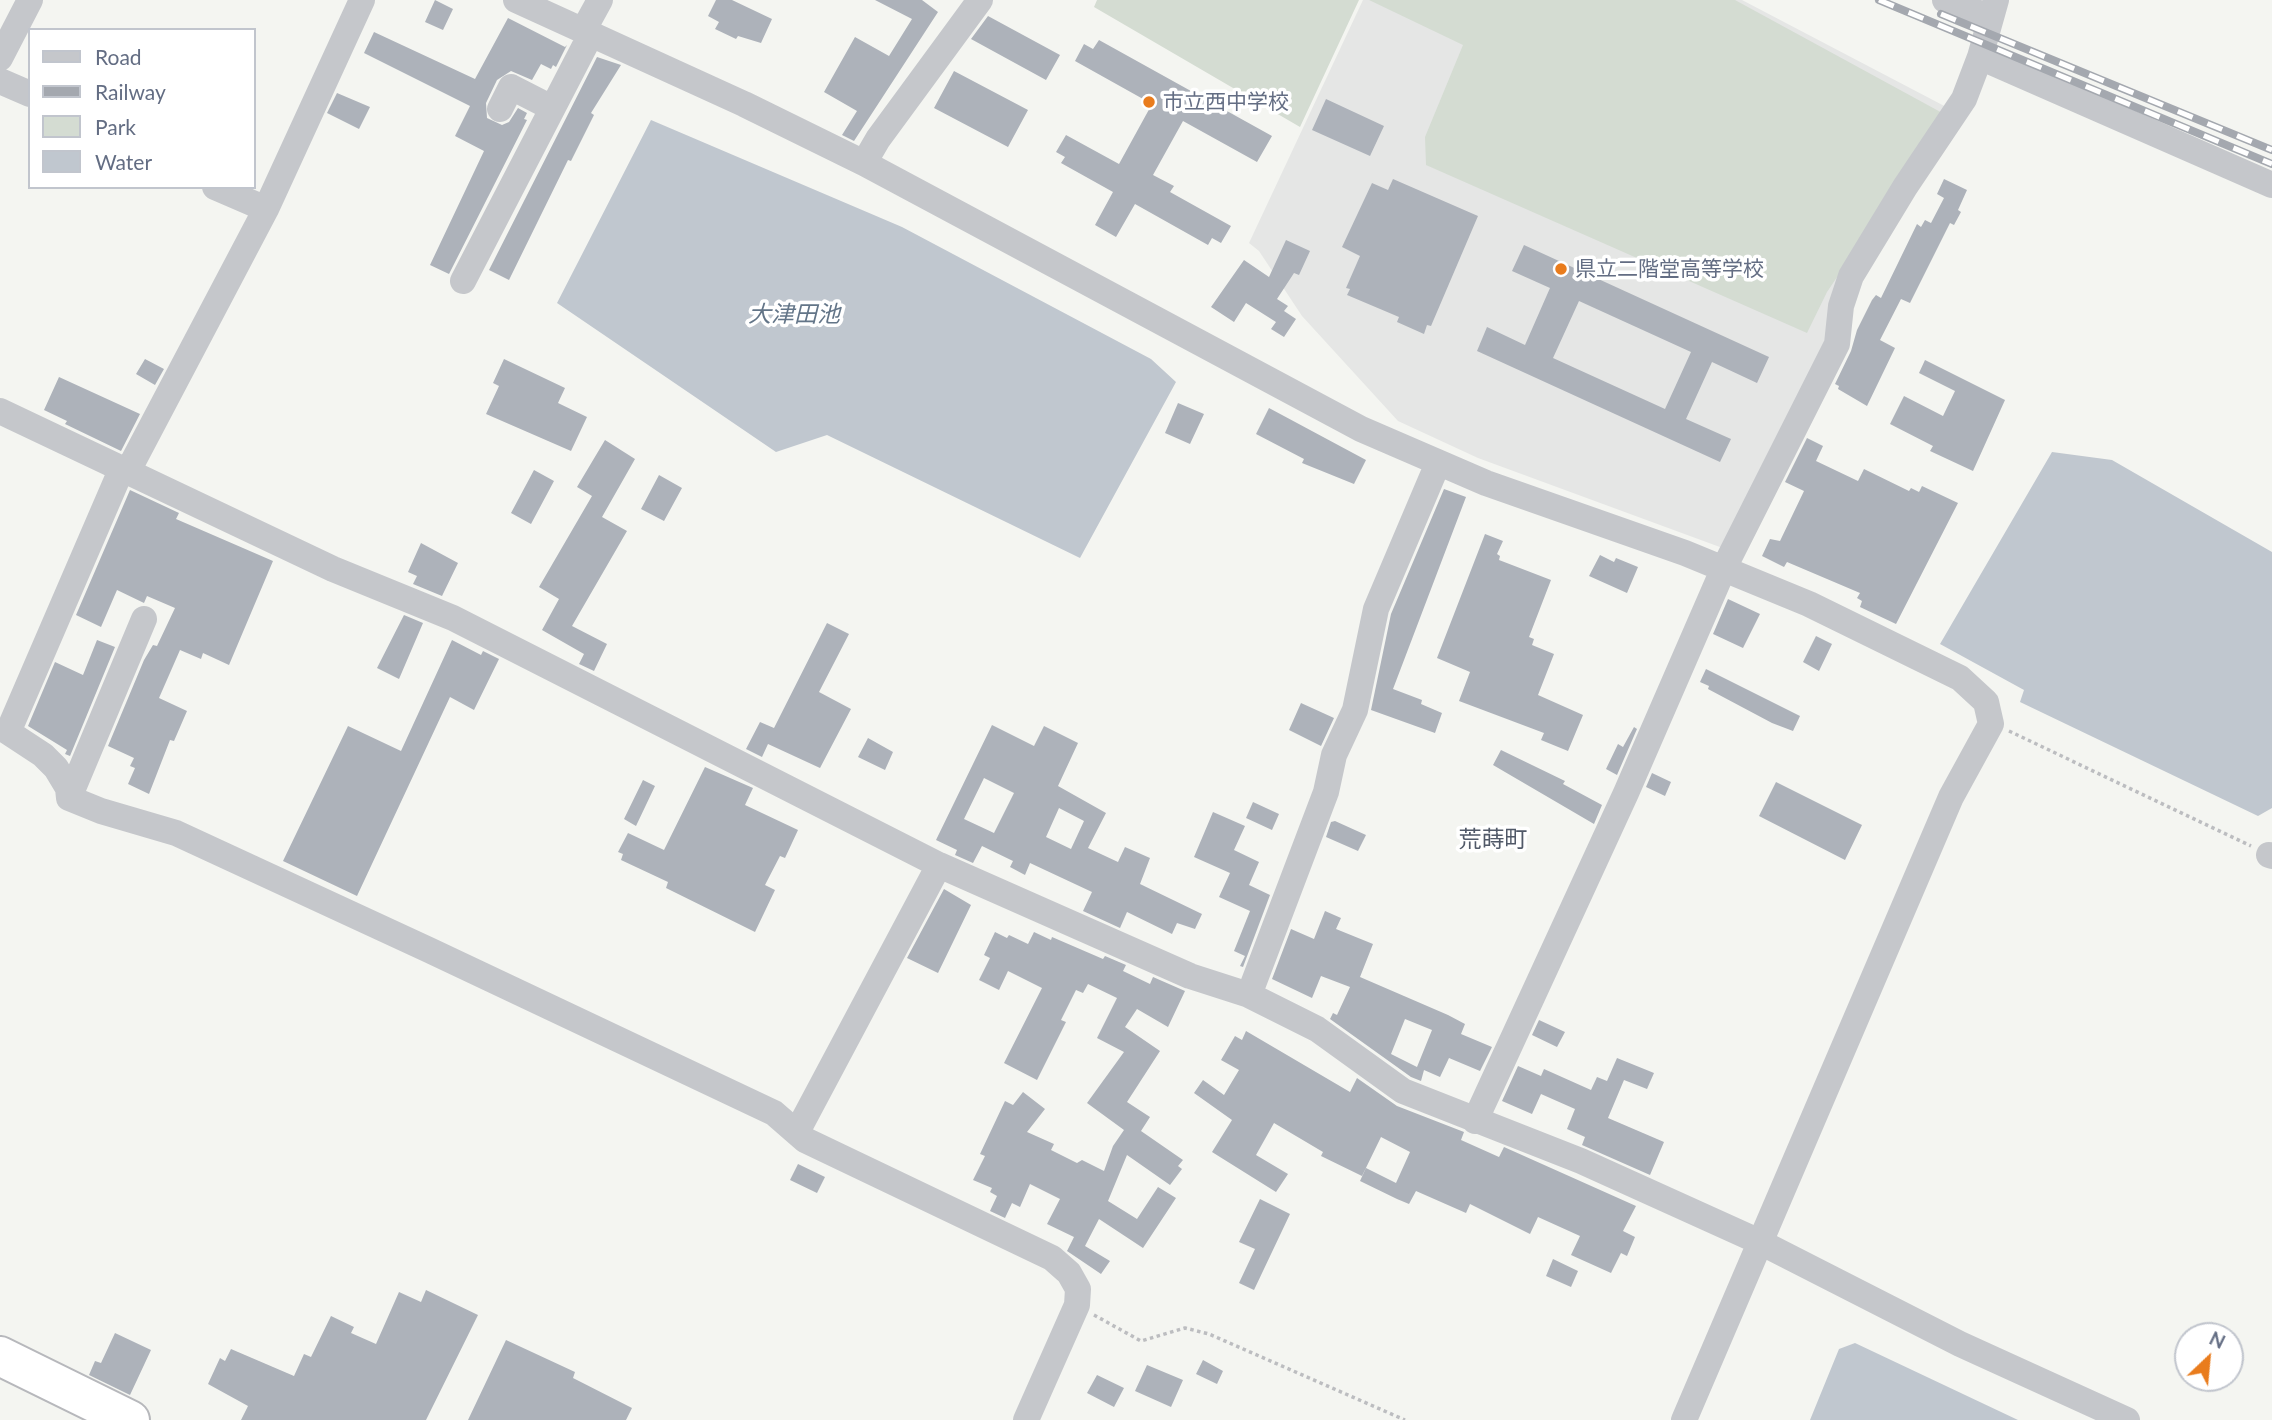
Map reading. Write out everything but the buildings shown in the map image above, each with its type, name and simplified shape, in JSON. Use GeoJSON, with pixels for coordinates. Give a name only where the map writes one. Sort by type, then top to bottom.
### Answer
{"type":"FeatureCollection","features":[{"type":"Feature","properties":{"kind":"highway"},"geometry":{"type":"LineString","coordinates":[[0,1356],[81,1409],[130,1420]]}},
{"type":"Feature","properties":{"kind":"street"},"geometry":{"type":"LineString","coordinates":[[0,58],[30,0]]}},
{"type":"Feature","properties":{"kind":"street"},"geometry":{"type":"LineString","coordinates":[[69,798],[68,788],[56,768],[43,755],[8,732],[125,470],[266,209],[362,0]]}},
{"type":"Feature","properties":{"kind":"street"},"geometry":{"type":"LineString","coordinates":[[516,0],[864,163],[1288,393],[1438,463],[1809,604],[1960,678],[1986,702],[1990,724],[1951,797],[1684,1420]]}},
{"type":"Feature","properties":{"kind":"street"},"geometry":{"type":"LineString","coordinates":[[463,281],[552,108],[600,0]]}},
{"type":"Feature","properties":{"kind":"street"},"geometry":{"type":"LineString","coordinates":[[864,163],[878,139],[980,0]]}},
{"type":"Feature","properties":{"kind":"street"},"geometry":{"type":"LineString","coordinates":[[1475,1121],[1626,793],[1723,570],[1837,345],[1841,306],[1851,276],[1905,187],[1964,99],[1980,57],[1992,9],[1945,0]]}},
{"type":"Feature","properties":{"kind":"street"},"geometry":{"type":"LineString","coordinates":[[1980,57],[2272,185]]}},
{"type":"Feature","properties":{"kind":"street"},"geometry":{"type":"LineString","coordinates":[[0,81],[28,93]]}},
{"type":"Feature","properties":{"kind":"street"},"geometry":{"type":"LineString","coordinates":[[500,109],[511,87],[552,108]]}},
{"type":"Feature","properties":{"kind":"street"},"geometry":{"type":"LineString","coordinates":[[220,189],[266,209]]}},
{"type":"Feature","properties":{"kind":"street"},"geometry":{"type":"LineString","coordinates":[[0,411],[332,569],[453,618],[939,864],[1190,976],[1249,995],[1317,1029],[1403,1091],[1581,1161],[1760,1242],[1960,1344],[2127,1420]]}},
{"type":"Feature","properties":{"kind":"street"},"geometry":{"type":"LineString","coordinates":[[1249,995],[1326,792],[1334,755],[1356,710],[1376,609],[1438,463]]}},
{"type":"Feature","properties":{"kind":"street"},"geometry":{"type":"LineString","coordinates":[[69,798],[144,619]]}},
{"type":"Feature","properties":{"kind":"street"},"geometry":{"type":"LineString","coordinates":[[69,798],[101,811],[176,833],[774,1113],[805,1140],[1052,1258],[1069,1273],[1078,1289],[1077,1305],[1026,1420]]}},
{"type":"Feature","properties":{"kind":"street"},"geometry":{"type":"LineString","coordinates":[[797,1132],[939,864]]}},
{"type":"Feature","properties":{"kind":"path"},"geometry":{"type":"LineString","coordinates":[[1990,724],[2271,855]]}},
{"type":"Feature","properties":{"kind":"path"},"geometry":{"type":"LineString","coordinates":[[1077,1305],[1140,1341],[1185,1328],[1209,1334],[1405,1420]]}},
{"type":"Feature","properties":{"kind":"shaded area","name":"県立二階堂高等学校"},"geometry":{"type":"Polygon","coordinates":[[[1363,0],[1742,0],[1952,110],[1919,158],[1825,361],[1728,550],[1478,458],[1398,421],[1302,316],[1259,251],[1249,243],[1363,0]]]}},
{"type":"Feature","properties":{"kind":"green space"},"geometry":{"type":"Polygon","coordinates":[[[1097,0],[1359,0],[1300,127],[1094,7],[1097,0]]]}},
{"type":"Feature","properties":{"kind":"green space"},"geometry":{"type":"Polygon","coordinates":[[[1369,0],[1735,0],[1946,115],[1827,292],[1807,333],[1426,165],[1425,137],[1463,45],[1369,0]]]}},
{"type":"Feature","properties":{"kind":"water","name":"大津田池"},"geometry":{"type":"Polygon","coordinates":[[[651,120],[902,227],[1151,359],[1176,382],[1080,558],[827,435],[776,452],[557,303],[651,120]]]}},
{"type":"Feature","properties":{"kind":"water"},"geometry":{"type":"Polygon","coordinates":[[[2052,452],[2112,460],[2272,552],[2272,808],[2258,816],[2020,702],[2024,690],[1940,644],[2052,452]]]}},
{"type":"Feature","properties":{"kind":"water"},"geometry":{"type":"Polygon","coordinates":[[[1855,1343],[2018,1420],[1810,1420],[1839,1349],[1855,1343]]]}},
{"type":"Feature","properties":{"kind":"railway"},"geometry":{"type":"LineString","coordinates":[[1879,0],[2272,164]]}},
{"type":"Feature","properties":{"kind":"railway"},"geometry":{"type":"LineString","coordinates":[[1941,14],[2272,150]]}},
{"type":"Feature","properties":{"kind":"place","name":"市立西中学校"},"geometry":{"type":"Point","coordinates":[1149,102]}},
{"type":"Feature","properties":{"kind":"place","name":"県立二階堂高等学校"},"geometry":{"type":"Point","coordinates":[1561,269]}},
{"type":"Feature","properties":{"kind":"district","name":"荒蒔町"},"geometry":{"type":"Point","coordinates":[1493,840]}}]}
